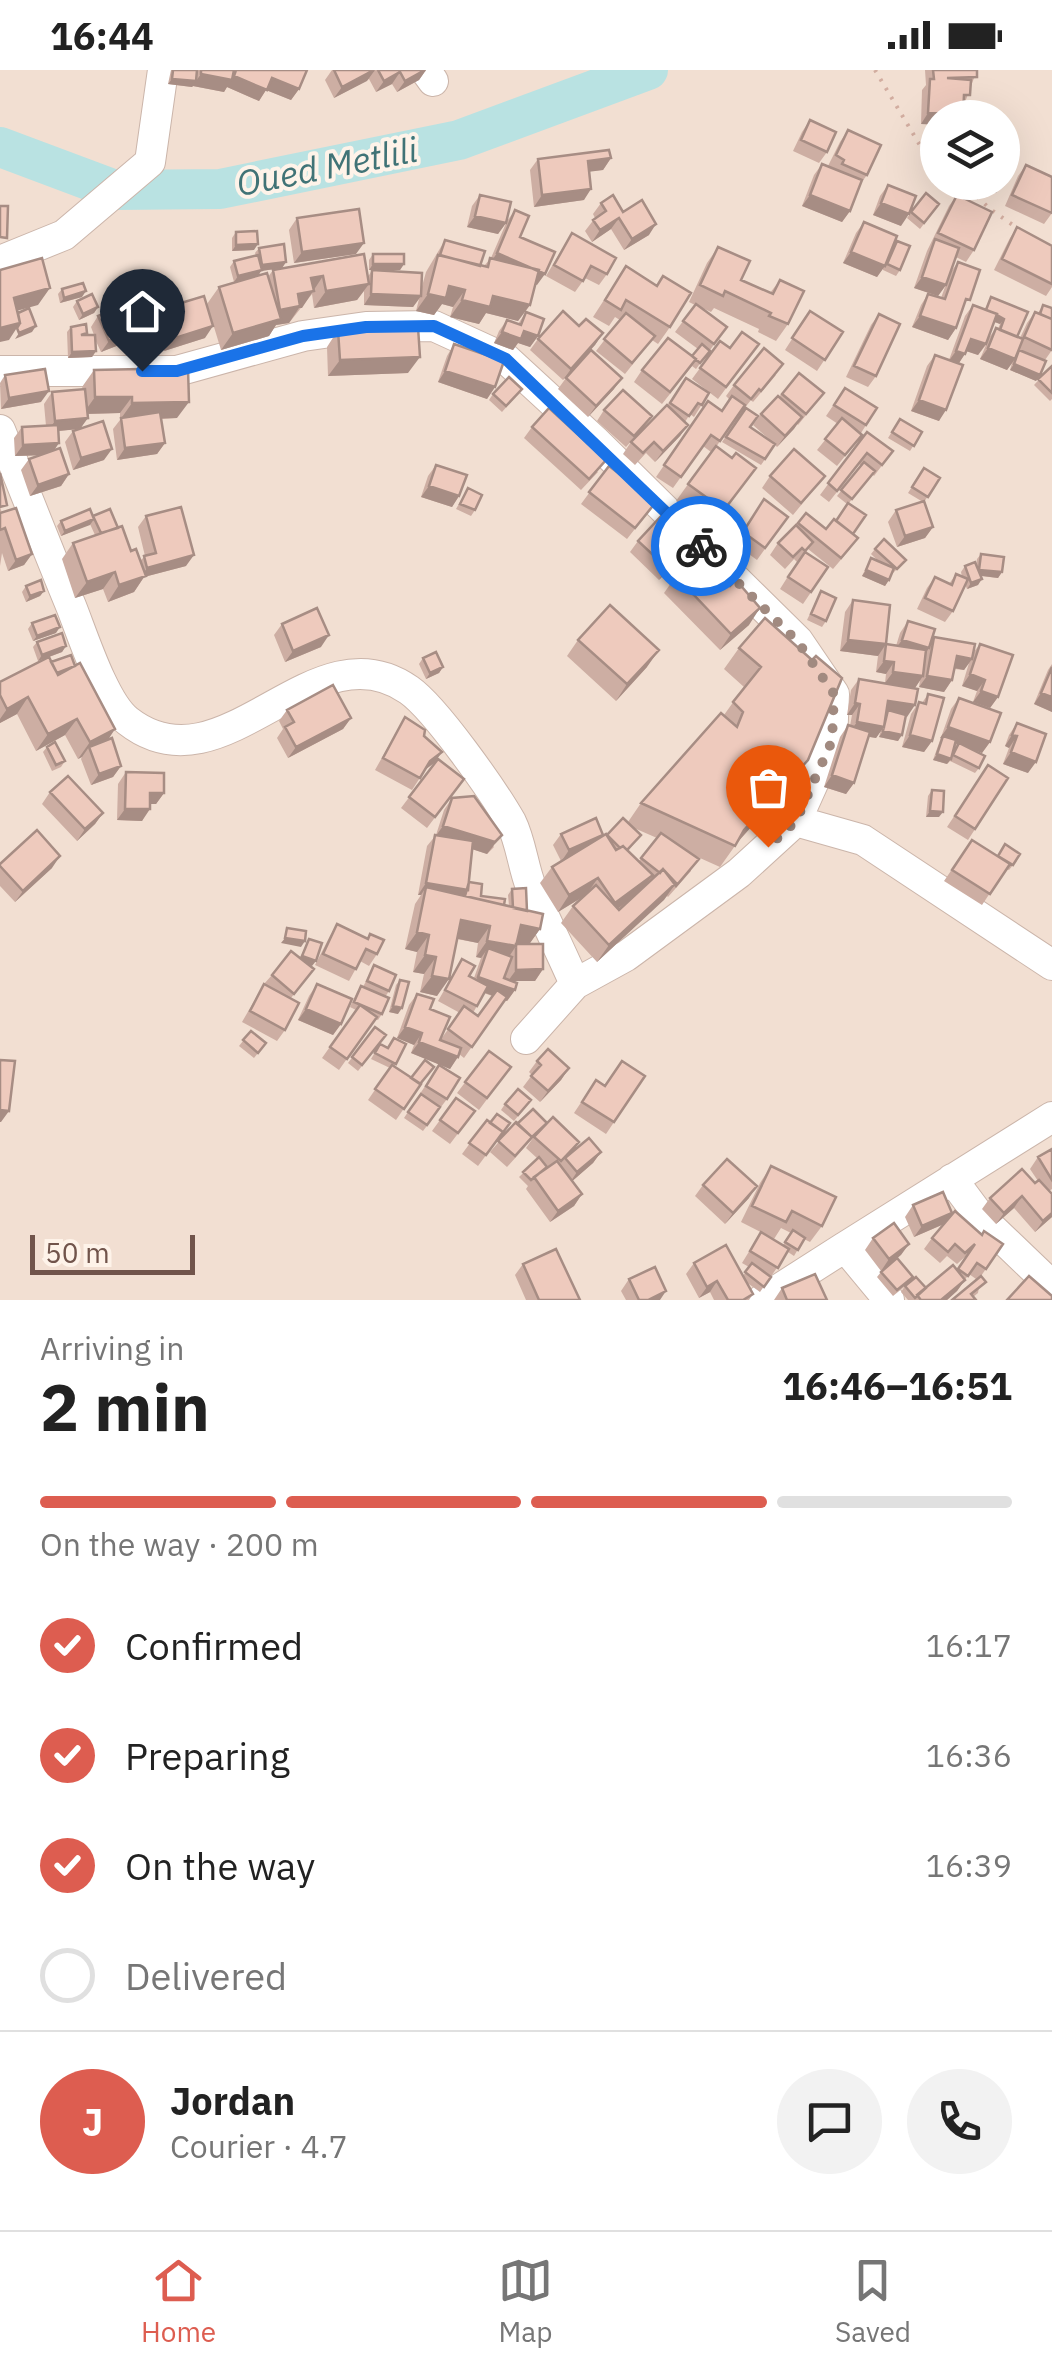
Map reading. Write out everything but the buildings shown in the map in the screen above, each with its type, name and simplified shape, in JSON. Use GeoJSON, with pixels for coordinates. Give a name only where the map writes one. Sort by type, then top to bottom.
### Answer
{"type":"FeatureCollection","features":[{"type":"Feature","properties":{"kind":"street"},"geometry":{"type":"LineString","coordinates":[[0,261],[64,235],[150,162],[163,70]]}},
{"type":"Feature","properties":{"kind":"street"},"geometry":{"type":"LineString","coordinates":[[0,371],[177,371],[303,336],[366,327],[434,326],[506,359],[594,440],[798,642],[834,694],[832,741],[796,821],[739,873],[626,956],[576,984],[526,1038]]}},
{"type":"Feature","properties":{"kind":"street"},"geometry":{"type":"LineString","coordinates":[[0,430],[100,680],[126,720],[160,738],[187,741],[218,735],[340,673],[382,676],[410,690],[445,727],[512,824],[530,886],[576,984]]}},
{"type":"Feature","properties":{"kind":"street"},"geometry":{"type":"LineString","coordinates":[[796,821],[863,840],[1052,965]]}},
{"type":"Feature","properties":{"kind":"street"},"geometry":{"type":"LineString","coordinates":[[762,1300],[1052,1118]]}},
{"type":"Feature","properties":{"kind":"street"},"geometry":{"type":"LineString","coordinates":[[952,1179],[980,1218],[1052,1286]]}},
{"type":"Feature","properties":{"kind":"street"},"geometry":{"type":"LineString","coordinates":[[844,1247],[889,1300]]}},
{"type":"Feature","properties":{"kind":"path"},"geometry":{"type":"LineString","coordinates":[[874,70],[920,145]]}},
{"type":"Feature","properties":{"kind":"path"},"geometry":{"type":"LineString","coordinates":[[981,200],[1020,230]]}},
{"type":"Feature","properties":{"kind":"shaded area"},"geometry":{"type":"Polygon","coordinates":[[[0,70],[1052,70],[1052,1300],[0,1300],[0,70]]]}},
{"type":"Feature","properties":{"kind":"waterway","name":"Oued Metlili"},"geometry":{"type":"LineString","coordinates":[[0,147],[115,190],[220,189],[459,140],[648,70]]}},
{"type":"Feature","properties":{"kind":"way so far"},"geometry":{"type":"LineString","coordinates":[[701,546],[798,642],[834,694],[832,741],[796,821],[768,847]]}},
{"type":"Feature","properties":{"kind":"route"},"geometry":{"type":"LineString","coordinates":[[142,371],[177,371],[303,336],[366,327],[434,326],[506,359],[701,546]]}}]}
